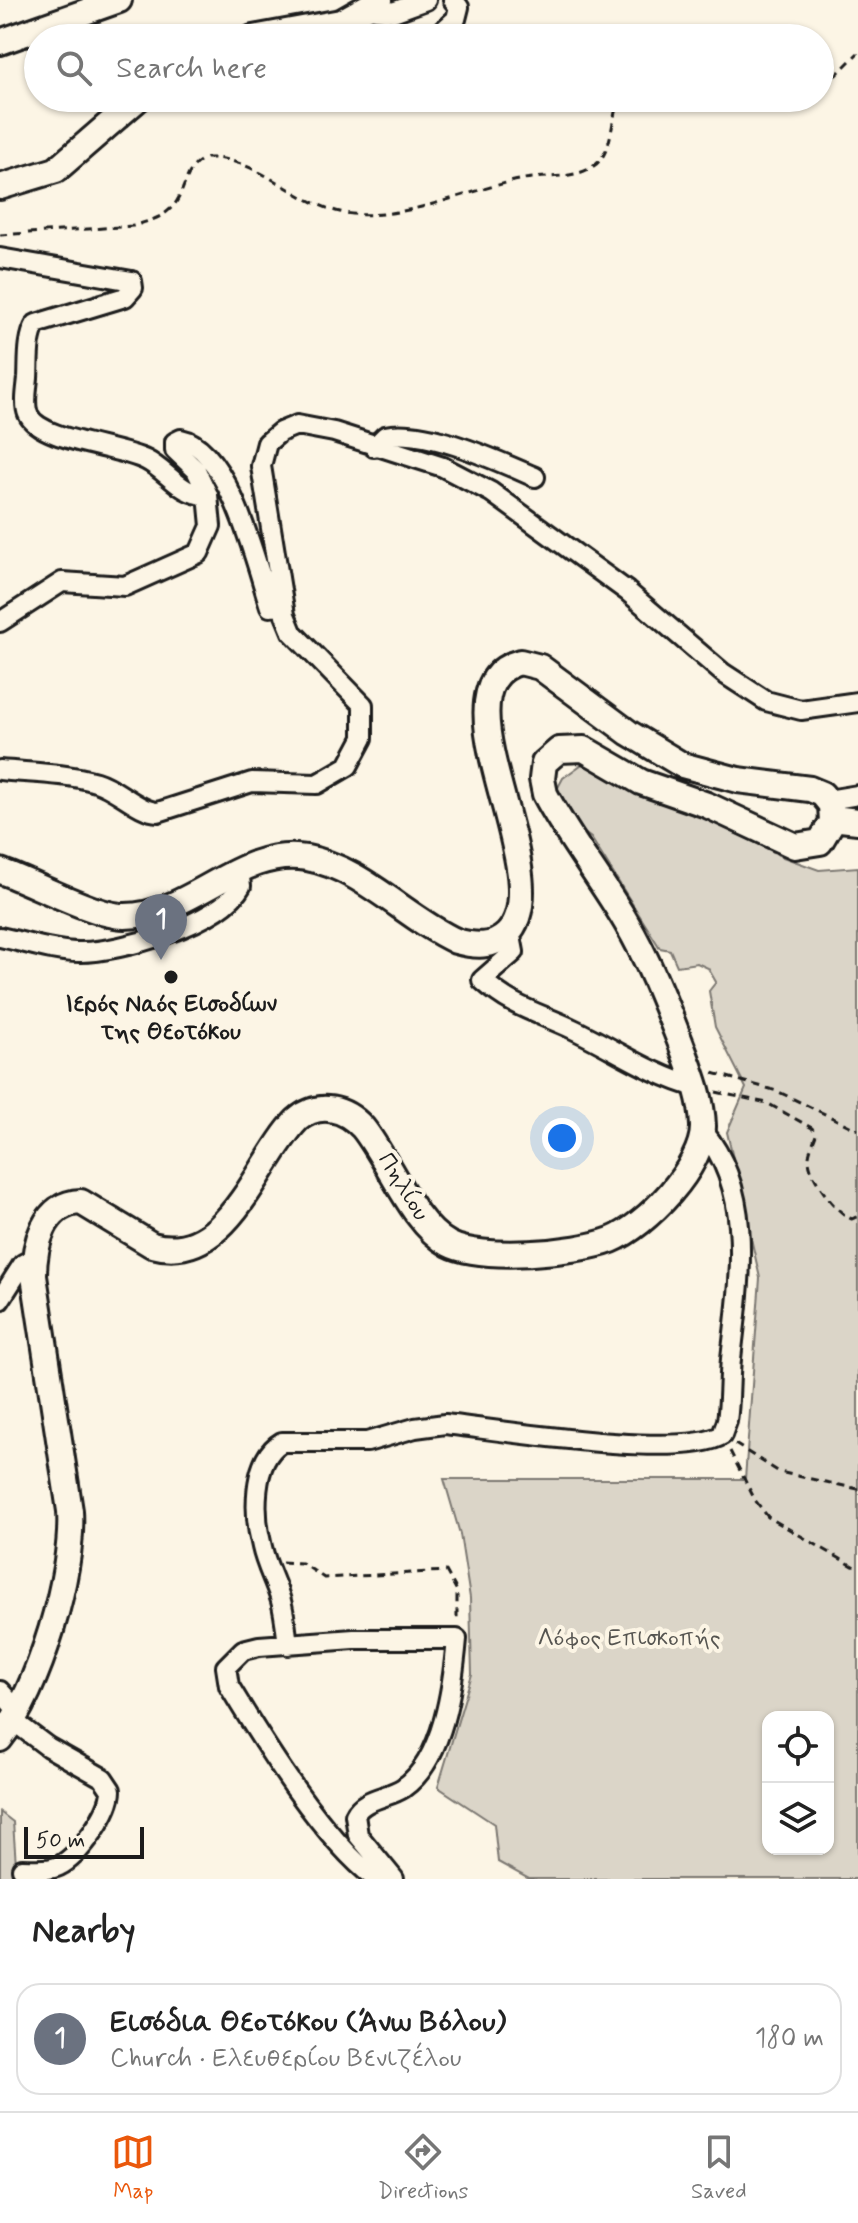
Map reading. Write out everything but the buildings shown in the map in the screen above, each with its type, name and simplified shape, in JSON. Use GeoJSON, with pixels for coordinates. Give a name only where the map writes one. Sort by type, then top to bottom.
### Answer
{"type":"FeatureCollection","features":[{"type":"Feature","properties":{"kind":"main road"},"geometry":{"type":"LineString","coordinates":[[51,24],[119,0]]}},
{"type":"Feature","properties":{"kind":"main road"},"geometry":{"type":"LineString","coordinates":[[330,24],[341,22],[374,4]]}},
{"type":"Feature","properties":{"kind":"main road"},"geometry":{"type":"LineString","coordinates":[[0,42],[24,34]]}},
{"type":"Feature","properties":{"kind":"main road"},"geometry":{"type":"LineString","coordinates":[[0,187],[41,177],[63,166],[123,112]]}},
{"type":"Feature","properties":{"kind":"main road"},"geometry":{"type":"LineString","coordinates":[[0,871],[101,913],[122,916],[162,911],[267,860],[309,859],[361,882],[456,941],[490,944],[510,931],[519,915],[524,888],[491,750],[487,711],[494,682],[514,664],[527,662],[540,667],[629,733],[682,765],[738,780],[803,788],[830,809],[858,821]]}},
{"type":"Feature","properties":{"kind":"main road"},"geometry":{"type":"LineString","coordinates":[[703,1131],[694,1078],[634,937],[545,794],[542,766],[555,752],[571,747],[584,749],[641,782],[707,805],[785,843],[799,846],[817,843],[828,834],[830,809]]}},
{"type":"Feature","properties":{"kind":"main road","name":"Πηλίου"},"geometry":{"type":"LineString","coordinates":[[10,1723],[57,1611],[71,1522],[39,1319],[34,1258],[40,1235],[53,1214],[76,1202],[94,1206],[157,1246],[180,1246],[206,1236],[233,1214],[292,1125],[304,1114],[317,1109],[338,1110],[356,1120],[383,1154],[426,1226],[450,1245],[478,1253],[578,1248],[619,1236],[642,1221],[693,1159],[703,1131]]}},
{"type":"Feature","properties":{"kind":"street"},"geometry":{"type":"LineString","coordinates":[[374,4],[393,12],[426,0]]}},
{"type":"Feature","properties":{"kind":"street"},"geometry":{"type":"LineString","coordinates":[[450,24],[456,19],[459,7],[453,0]]}},
{"type":"Feature","properties":{"kind":"street"},"geometry":{"type":"LineString","coordinates":[[2,264],[123,277],[133,284],[125,297],[44,319],[34,327],[26,406],[30,419],[49,432],[135,455],[159,468],[190,494],[208,495]]}},
{"type":"Feature","properties":{"kind":"street"},"geometry":{"type":"LineString","coordinates":[[0,770],[92,781],[117,790],[152,812],[252,782],[311,785],[341,772],[363,738],[363,705],[292,632],[283,605],[262,480],[262,455],[267,443],[288,428],[305,425],[443,467],[491,492],[627,591],[723,673],[766,701],[801,710],[858,702]]}},
{"type":"Feature","properties":{"kind":"street"},"geometry":{"type":"LineString","coordinates":[[374,447],[385,436],[404,435],[467,449],[535,477]]}},
{"type":"Feature","properties":{"kind":"street"},"geometry":{"type":"LineString","coordinates":[[0,622],[62,582],[125,586],[195,555],[210,534],[208,495],[196,470],[177,453],[176,441],[193,444],[227,483],[270,607],[283,605]]}},
{"type":"Feature","properties":{"kind":"street"},"geometry":{"type":"LineString","coordinates":[[830,809],[858,795]]}},
{"type":"Feature","properties":{"kind":"street"},"geometry":{"type":"LineString","coordinates":[[0,937],[83,952],[174,931],[231,899],[241,886],[239,871]]}},
{"type":"Feature","properties":{"kind":"street"},"geometry":{"type":"LineString","coordinates":[[510,931],[514,952],[482,980],[507,1002],[573,1029],[670,1080],[694,1078]]}},
{"type":"Feature","properties":{"kind":"street"},"geometry":{"type":"LineString","coordinates":[[288,1645],[282,1605],[262,1547],[259,1482],[266,1458],[282,1442],[367,1442],[415,1428],[445,1424],[665,1445],[706,1442],[722,1435],[727,1421],[740,1292],[741,1245],[727,1171],[703,1131]]}},
{"type":"Feature","properties":{"kind":"street"},"geometry":{"type":"LineString","coordinates":[[0,1300],[23,1264],[34,1258]]}},
{"type":"Feature","properties":{"kind":"street"},"geometry":{"type":"LineString","coordinates":[[376,1879],[357,1864],[309,1808],[226,1679],[226,1667],[243,1650],[354,1639],[457,1639],[446,1711],[425,1761],[404,1787],[363,1805],[355,1815],[358,1835],[394,1879]]}},
{"type":"Feature","properties":{"kind":"street"},"geometry":{"type":"LineString","coordinates":[[0,1691],[10,1723],[103,1778],[111,1790],[102,1819],[68,1860],[47,1869],[22,1869]]}},
{"type":"Feature","properties":{"kind":"path"},"geometry":{"type":"LineString","coordinates":[[834,73],[846,68],[858,53]]}},
{"type":"Feature","properties":{"kind":"path"},"geometry":{"type":"LineString","coordinates":[[0,235],[82,231],[143,223],[171,209],[191,169],[206,158],[235,161],[328,208],[361,215],[451,200],[528,179],[583,173],[598,164],[604,154],[615,112]]}},
{"type":"Feature","properties":{"kind":"path"},"geometry":{"type":"LineString","coordinates":[[694,1078],[728,1076],[777,1091],[858,1130]]}},
{"type":"Feature","properties":{"kind":"path"},"geometry":{"type":"LineString","coordinates":[[694,1078],[767,1103],[812,1128],[816,1135],[810,1151],[812,1170],[842,1214],[852,1219],[858,1216]]}},
{"type":"Feature","properties":{"kind":"path"},"geometry":{"type":"LineString","coordinates":[[722,1435],[779,1472],[858,1489]]}},
{"type":"Feature","properties":{"kind":"path"},"geometry":{"type":"LineString","coordinates":[[722,1435],[755,1500],[768,1517],[858,1569]]}},
{"type":"Feature","properties":{"kind":"path"},"geometry":{"type":"LineString","coordinates":[[273,1575],[287,1560],[304,1564],[324,1578],[446,1571],[457,1591],[457,1639]]}},
{"type":"Feature","properties":{"kind":"green space","name":"Λόφος Επισκοπής"},"geometry":{"type":"Polygon","coordinates":[[[585,762],[695,811],[783,857],[819,870],[858,867],[858,1879],[529,1879],[498,1862],[494,1824],[438,1787],[472,1674],[470,1598],[460,1534],[444,1479],[745,1479],[760,1278],[727,1132],[746,1088],[715,1027],[709,991],[716,982],[708,968],[697,963],[677,966],[670,950],[660,948],[591,838],[572,824],[554,795],[563,778],[585,762]]]}},
{"type":"Feature","properties":{"kind":"green space"},"geometry":{"type":"Polygon","coordinates":[[[0,1812],[13,1822],[17,1879],[0,1879],[0,1812]]]}},
{"type":"Feature","properties":{"kind":"place","name":"Εισόδια Θεοτόκου (Άνω Βόλου)"},"geometry":{"type":"Point","coordinates":[161,960]}},
{"type":"Feature","properties":{"kind":"place","name":"Ιερός Ναός Εισοδίων της Θεοτόκου"},"geometry":{"type":"Point","coordinates":[171,977]}}]}
